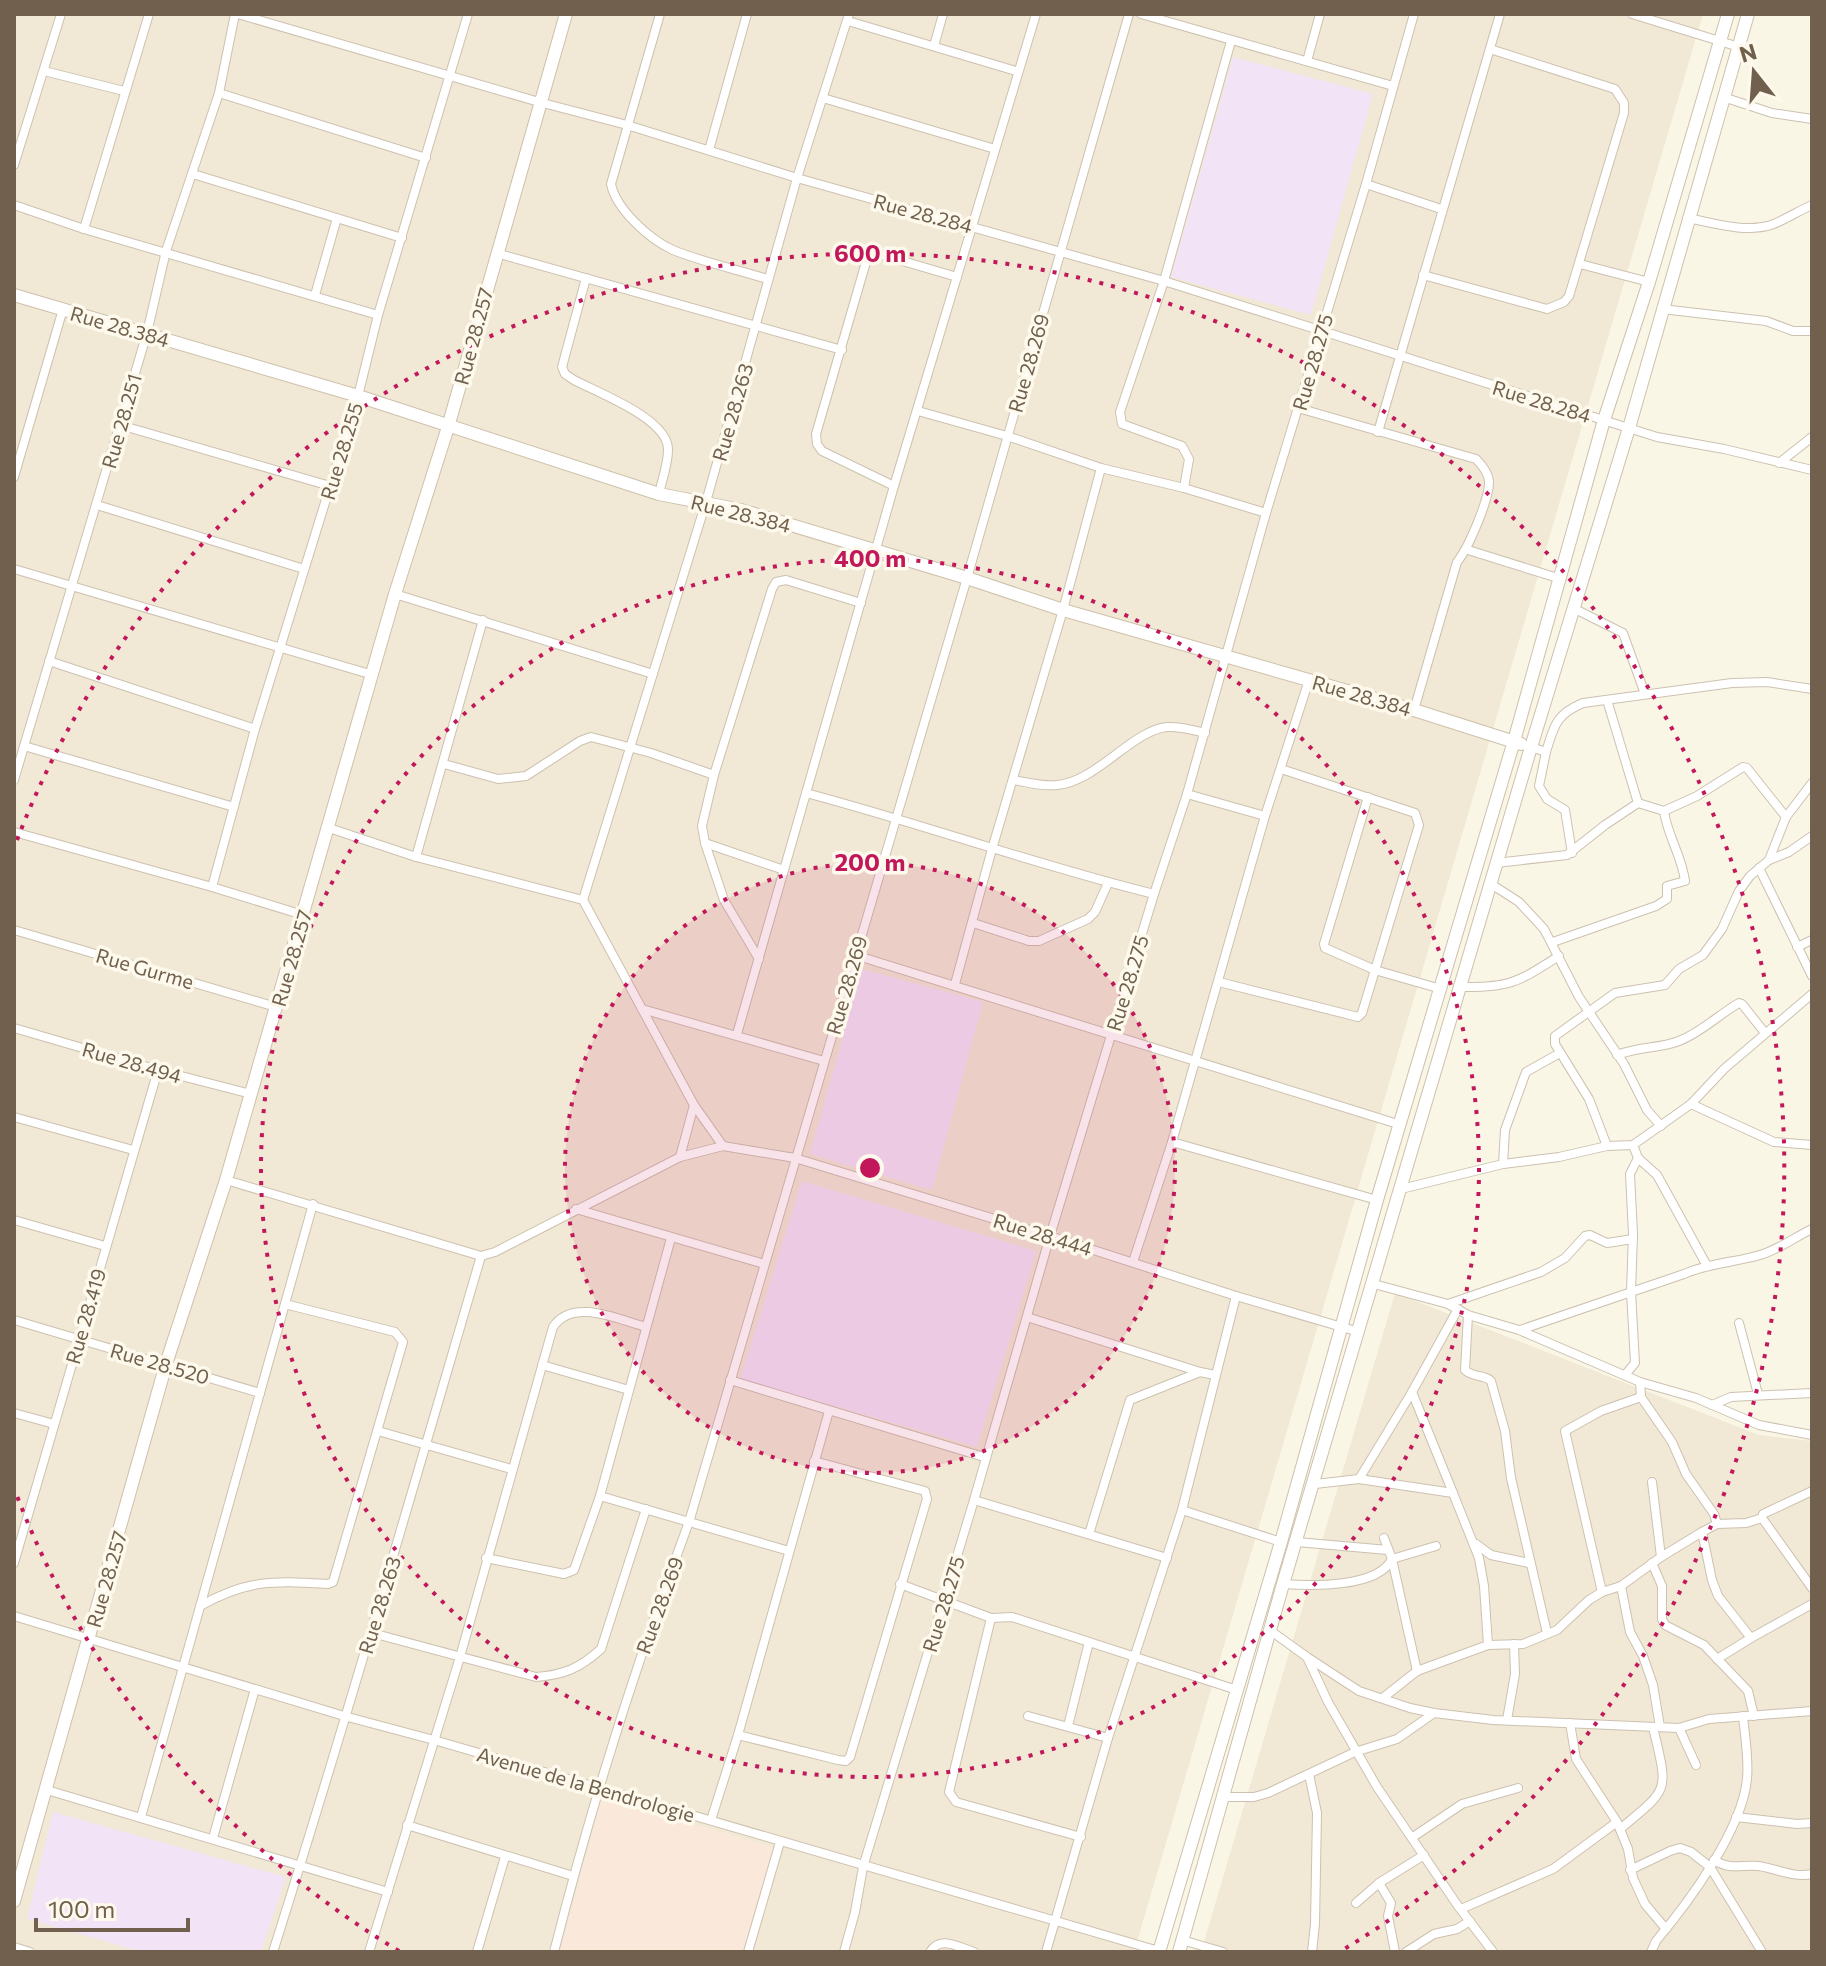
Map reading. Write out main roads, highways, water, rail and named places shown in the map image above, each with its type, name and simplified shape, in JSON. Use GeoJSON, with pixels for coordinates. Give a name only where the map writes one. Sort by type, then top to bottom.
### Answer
{"type":"FeatureCollection","features":[{"type":"Feature","properties":{"kind":"main road","name":"Rue 28.257"},"geometry":{"type":"LineString","coordinates":[[14,1901],[166,1364],[226,1180],[566,14]]}},
{"type":"Feature","properties":{"kind":"main road"},"geometry":{"type":"LineString","coordinates":[[1159,1952],[1514,741],[1604,420],[1649,282],[1728,14]]}},
{"type":"Feature","properties":{"kind":"main road"},"geometry":{"type":"LineString","coordinates":[[1181,1946],[1283,1584],[1496,863],[1629,428],[1748,14]]}},
{"type":"Feature","properties":{"kind":"main road","name":"Rue 28.384"},"geometry":{"type":"LineString","coordinates":[[14,295],[358,396],[659,494],[706,502],[875,551],[1063,610],[1227,655],[1531,747]]}}]}
